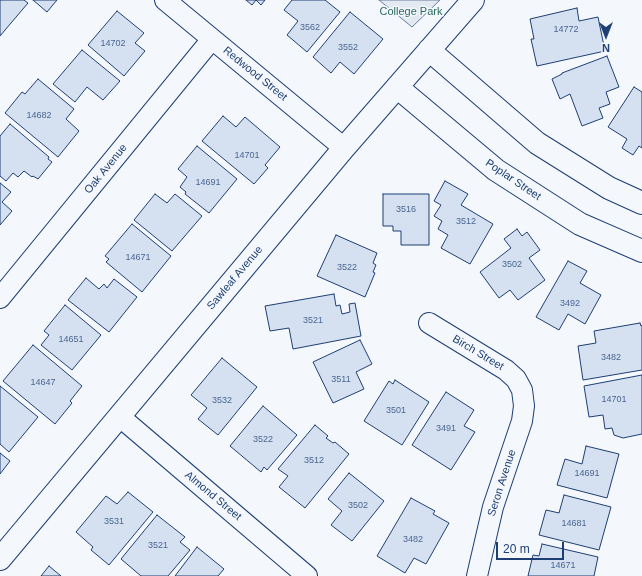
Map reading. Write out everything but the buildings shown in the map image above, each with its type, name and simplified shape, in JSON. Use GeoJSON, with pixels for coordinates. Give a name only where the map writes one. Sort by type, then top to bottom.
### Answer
{"type":"FeatureCollection","features":[{"type":"Feature","properties":{"kind":"street","name":"Redwood Street"},"geometry":{"type":"LineString","coordinates":[[165,0],[344,148]]}},
{"type":"Feature","properties":{"kind":"street","name":"Sawleaf Avenue"},"geometry":{"type":"LineString","coordinates":[[0,559],[344,148],[473,0]]}},
{"type":"Feature","properties":{"kind":"street","name":"Oak Avenue"},"geometry":{"type":"LineString","coordinates":[[0,298],[212,39]]}},
{"type":"Feature","properties":{"kind":"street"},"geometry":{"type":"LineString","coordinates":[[429,50],[537,143],[609,188],[642,203]]}},
{"type":"Feature","properties":{"kind":"street","name":"Poplar Street"},"geometry":{"type":"LineString","coordinates":[[397,87],[496,170],[580,224],[642,251]]}},
{"type":"Feature","properties":{"kind":"street","name":"Birch Street"},"geometry":{"type":"LineString","coordinates":[[428,323],[506,370],[516,379],[522,390]]}},
{"type":"Feature","properties":{"kind":"street","name":"Seron Avenue"},"geometry":{"type":"LineString","coordinates":[[477,576],[493,507],[522,421],[524,406],[522,390]]}},
{"type":"Feature","properties":{"kind":"street","name":"Almond Street"},"geometry":{"type":"LineString","coordinates":[[119,416],[307,576]]}},
{"type":"Feature","properties":{"kind":"green space","name":"College Park"},"geometry":{"type":"Polygon","coordinates":[[[379,0],[440,0],[412,27],[379,0]]]}}]}
